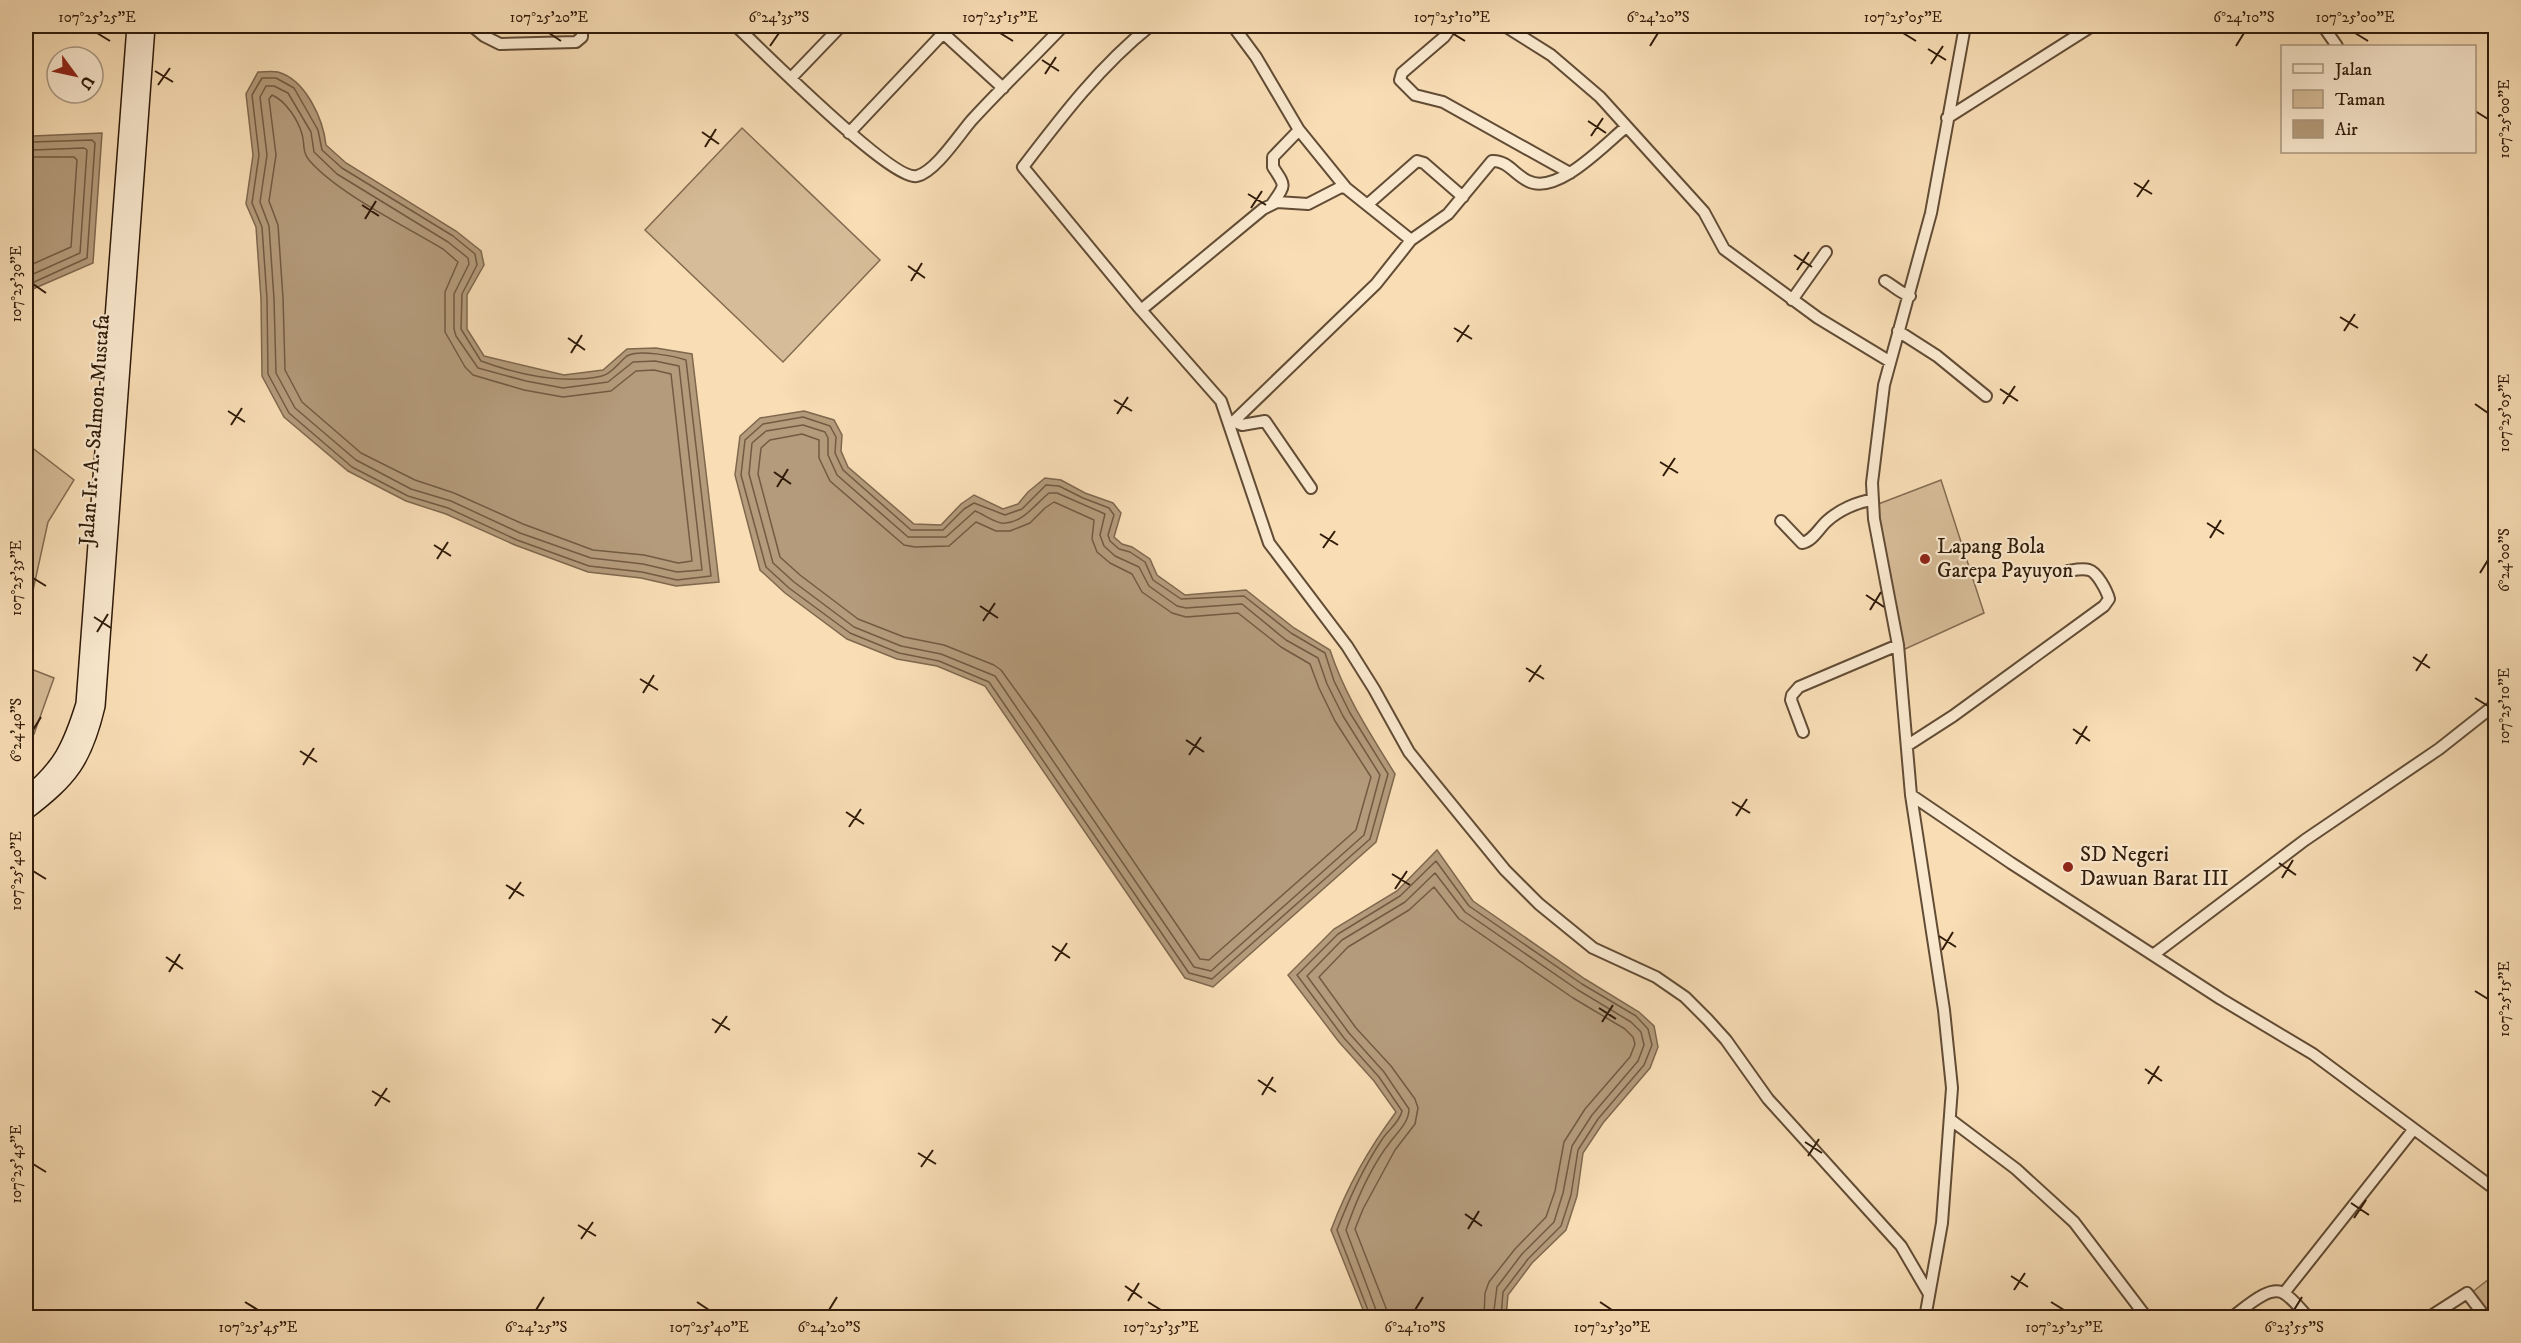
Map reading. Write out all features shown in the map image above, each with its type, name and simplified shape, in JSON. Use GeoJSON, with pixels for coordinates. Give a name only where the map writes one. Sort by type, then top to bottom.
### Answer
{"type":"FeatureCollection","features":[{"type":"Feature","properties":{"kind":"street","name":"Jalan Ir. A. Salmon Mustafa"},"geometry":{"type":"LineString","coordinates":[[26,812],[31,797],[57,768],[74,736],[84,704],[109,439],[123,256],[137,66],[135,26]]}},
{"type":"Feature","properties":{"kind":"street","name":"Jalan Ir. A. Salmon Mustafa"},"geometry":{"type":"LineString","coordinates":[[137,66],[147,26]]}},
{"type":"Feature","properties":{"kind":"street"},"geometry":{"type":"LineString","coordinates":[[472,26],[484,36],[500,44],[576,42],[582,37],[582,26]]}},
{"type":"Feature","properties":{"kind":"street"},"geometry":{"type":"LineString","coordinates":[[736,26],[849,133],[898,171],[917,176],[936,162],[1063,26]]}},
{"type":"Feature","properties":{"kind":"street"},"geometry":{"type":"LineString","coordinates":[[792,77],[841,26]]}},
{"type":"Feature","properties":{"kind":"street"},"geometry":{"type":"LineString","coordinates":[[1150,26],[1108,62],[1023,167],[1141,310],[1221,401],[1232,423],[1269,543],[1347,646],[1409,752],[1505,870],[1539,904],[1593,948],[1656,976],[1685,998],[1708,1020],[1726,1040],[1768,1099],[1900,1246],[1929,1294]]}},
{"type":"Feature","properties":{"kind":"street"},"geometry":{"type":"LineString","coordinates":[[1452,26],[1444,37],[1402,73],[1400,80],[1414,95],[1443,102],[1569,173]]}},
{"type":"Feature","properties":{"kind":"street"},"geometry":{"type":"LineString","coordinates":[[1505,26],[1551,56],[1587,84],[1704,212],[1724,249],[1818,318],[1889,362]]}},
{"type":"Feature","properties":{"kind":"street"},"geometry":{"type":"LineString","coordinates":[[1925,1317],[1942,1223],[1952,1088],[1911,795],[1898,645],[1872,500],[1874,455],[1889,362],[1910,296],[1931,213],[1965,26]]}},
{"type":"Feature","properties":{"kind":"street"},"geometry":{"type":"LineString","coordinates":[[1947,118],[2092,26]]}},
{"type":"Feature","properties":{"kind":"street"},"geometry":{"type":"LineString","coordinates":[[2323,26],[2336,45]]}},
{"type":"Feature","properties":{"kind":"street"},"geometry":{"type":"LineString","coordinates":[[1240,28],[1299,130],[1347,188],[1411,240]]}},
{"type":"Feature","properties":{"kind":"street"},"geometry":{"type":"LineString","coordinates":[[849,133],[947,29],[1003,88]]}},
{"type":"Feature","properties":{"kind":"street"},"geometry":{"type":"LineString","coordinates":[[1232,423],[1376,284],[1411,240],[1448,214],[1492,161],[1503,163],[1528,181],[1539,184],[1557,181],[1626,127]]}},
{"type":"Feature","properties":{"kind":"street"},"geometry":{"type":"LineString","coordinates":[[1141,310],[1272,204],[1284,187],[1284,182],[1273,167],[1273,156],[1299,130]]}},
{"type":"Feature","properties":{"kind":"street"},"geometry":{"type":"LineString","coordinates":[[1367,204],[1417,161],[1424,163],[1463,197]]}},
{"type":"Feature","properties":{"kind":"street"},"geometry":{"type":"LineString","coordinates":[[1272,204],[1277,202],[1308,204],[1341,187],[1347,188]]}},
{"type":"Feature","properties":{"kind":"street"},"geometry":{"type":"LineString","coordinates":[[1792,300],[1826,252]]}},
{"type":"Feature","properties":{"kind":"street"},"geometry":{"type":"LineString","coordinates":[[1885,281],[1901,293],[1910,296]]}},
{"type":"Feature","properties":{"kind":"street"},"geometry":{"type":"LineString","coordinates":[[1898,331],[1937,356],[1986,396]]}},
{"type":"Feature","properties":{"kind":"street"},"geometry":{"type":"LineString","coordinates":[[1232,423],[1242,425],[1265,421],[1311,488]]}},
{"type":"Feature","properties":{"kind":"street"},"geometry":{"type":"LineString","coordinates":[[1781,521],[1802,543],[1807,542],[1828,520],[1857,503],[1872,500]]}},
{"type":"Feature","properties":{"kind":"street"},"geometry":{"type":"LineString","coordinates":[[1908,745],[1953,716],[2104,606],[2109,599],[2108,593],[2093,573],[2089,570],[2068,571]]}},
{"type":"Feature","properties":{"kind":"street"},"geometry":{"type":"LineString","coordinates":[[1803,732],[1791,700],[1799,687],[1898,645]]}},
{"type":"Feature","properties":{"kind":"street"},"geometry":{"type":"LineString","coordinates":[[2153,955],[2305,840],[2439,748],[2496,704]]}},
{"type":"Feature","properties":{"kind":"street"},"geometry":{"type":"LineString","coordinates":[[1911,795],[2220,999],[2313,1054],[2496,1190]]}},
{"type":"Feature","properties":{"kind":"street"},"geometry":{"type":"LineString","coordinates":[[1951,1120],[2016,1169],[2074,1222],[2104,1258],[2147,1317]]}},
{"type":"Feature","properties":{"kind":"street"},"geometry":{"type":"LineString","coordinates":[[2284,1293],[2413,1130]]}},
{"type":"Feature","properties":{"kind":"street"},"geometry":{"type":"LineString","coordinates":[[2231,1317],[2268,1293],[2284,1293],[2309,1317]]}},
{"type":"Feature","properties":{"kind":"street"},"geometry":{"type":"LineString","coordinates":[[2428,1317],[2467,1293],[2486,1317]]}},
{"type":"Feature","properties":{"kind":"green space"},"geometry":{"type":"Polygon","coordinates":[[[742,128],[880,260],[783,362],[645,230],[742,128]]]}},
{"type":"Feature","properties":{"kind":"green space"},"geometry":{"type":"Polygon","coordinates":[[[26,443],[74,480],[48,522],[26,622],[26,443]]]}},
{"type":"Feature","properties":{"kind":"green space","name":"Lapang Bola Garepa Payuyon"},"geometry":{"type":"Polygon","coordinates":[[[1941,480],[1984,613],[1903,650],[1873,506],[1941,480]]]}},
{"type":"Feature","properties":{"kind":"green space"},"geometry":{"type":"Polygon","coordinates":[[[26,667],[54,678],[34,734],[26,742],[26,667]]]}},
{"type":"Feature","properties":{"kind":"green space"},"geometry":{"type":"Polygon","coordinates":[[[2489,1279],[2495,1287],[2495,1317],[2491,1317],[2471,1293],[2489,1279]]]}},
{"type":"Feature","properties":{"kind":"water"},"geometry":{"type":"Polygon","coordinates":[[[258,72],[278,72],[297,83],[317,113],[326,145],[346,163],[456,231],[481,251],[484,265],[467,295],[467,329],[484,356],[564,375],[603,370],[627,349],[656,348],[692,354],[719,582],[676,586],[641,578],[588,572],[515,545],[446,514],[406,501],[348,471],[284,417],[262,376],[261,299],[256,227],[246,204],[253,155],[246,94],[258,72]]]}},
{"type":"Feature","properties":{"kind":"water"},"geometry":{"type":"Polygon","coordinates":[[[26,133],[33,136],[102,133],[93,263],[33,289],[26,289],[26,133]]]}},
{"type":"Feature","properties":{"kind":"water"},"geometry":{"type":"Polygon","coordinates":[[[804,411],[834,420],[842,435],[841,451],[848,467],[914,524],[941,525],[961,504],[974,495],[1003,509],[1018,504],[1045,478],[1061,480],[1085,493],[1113,503],[1121,513],[1114,537],[1122,544],[1132,547],[1150,559],[1157,575],[1185,595],[1246,590],[1294,628],[1330,650],[1351,699],[1395,774],[1376,842],[1213,987],[1185,978],[985,686],[937,666],[897,659],[847,639],[785,593],[760,570],[735,475],[740,436],[760,418],[804,411]]]}},
{"type":"Feature","properties":{"kind":"water"},"geometry":{"type":"Polygon","coordinates":[[[1437,850],[1473,901],[1585,979],[1639,1012],[1654,1026],[1658,1047],[1650,1068],[1603,1123],[1583,1153],[1577,1196],[1566,1230],[1532,1263],[1508,1295],[1506,1317],[1366,1317],[1331,1230],[1359,1168],[1396,1112],[1374,1081],[1339,1042],[1288,975],[1334,929],[1397,891],[1437,850]]]}},
{"type":"Feature","properties":{"kind":"place","name":"Lapang Bola Garepa Payuyon"},"geometry":{"type":"Point","coordinates":[1925,559]}},
{"type":"Feature","properties":{"kind":"place","name":"SD Negeri Dawuan Barat III"},"geometry":{"type":"Point","coordinates":[2068,867]}}]}
